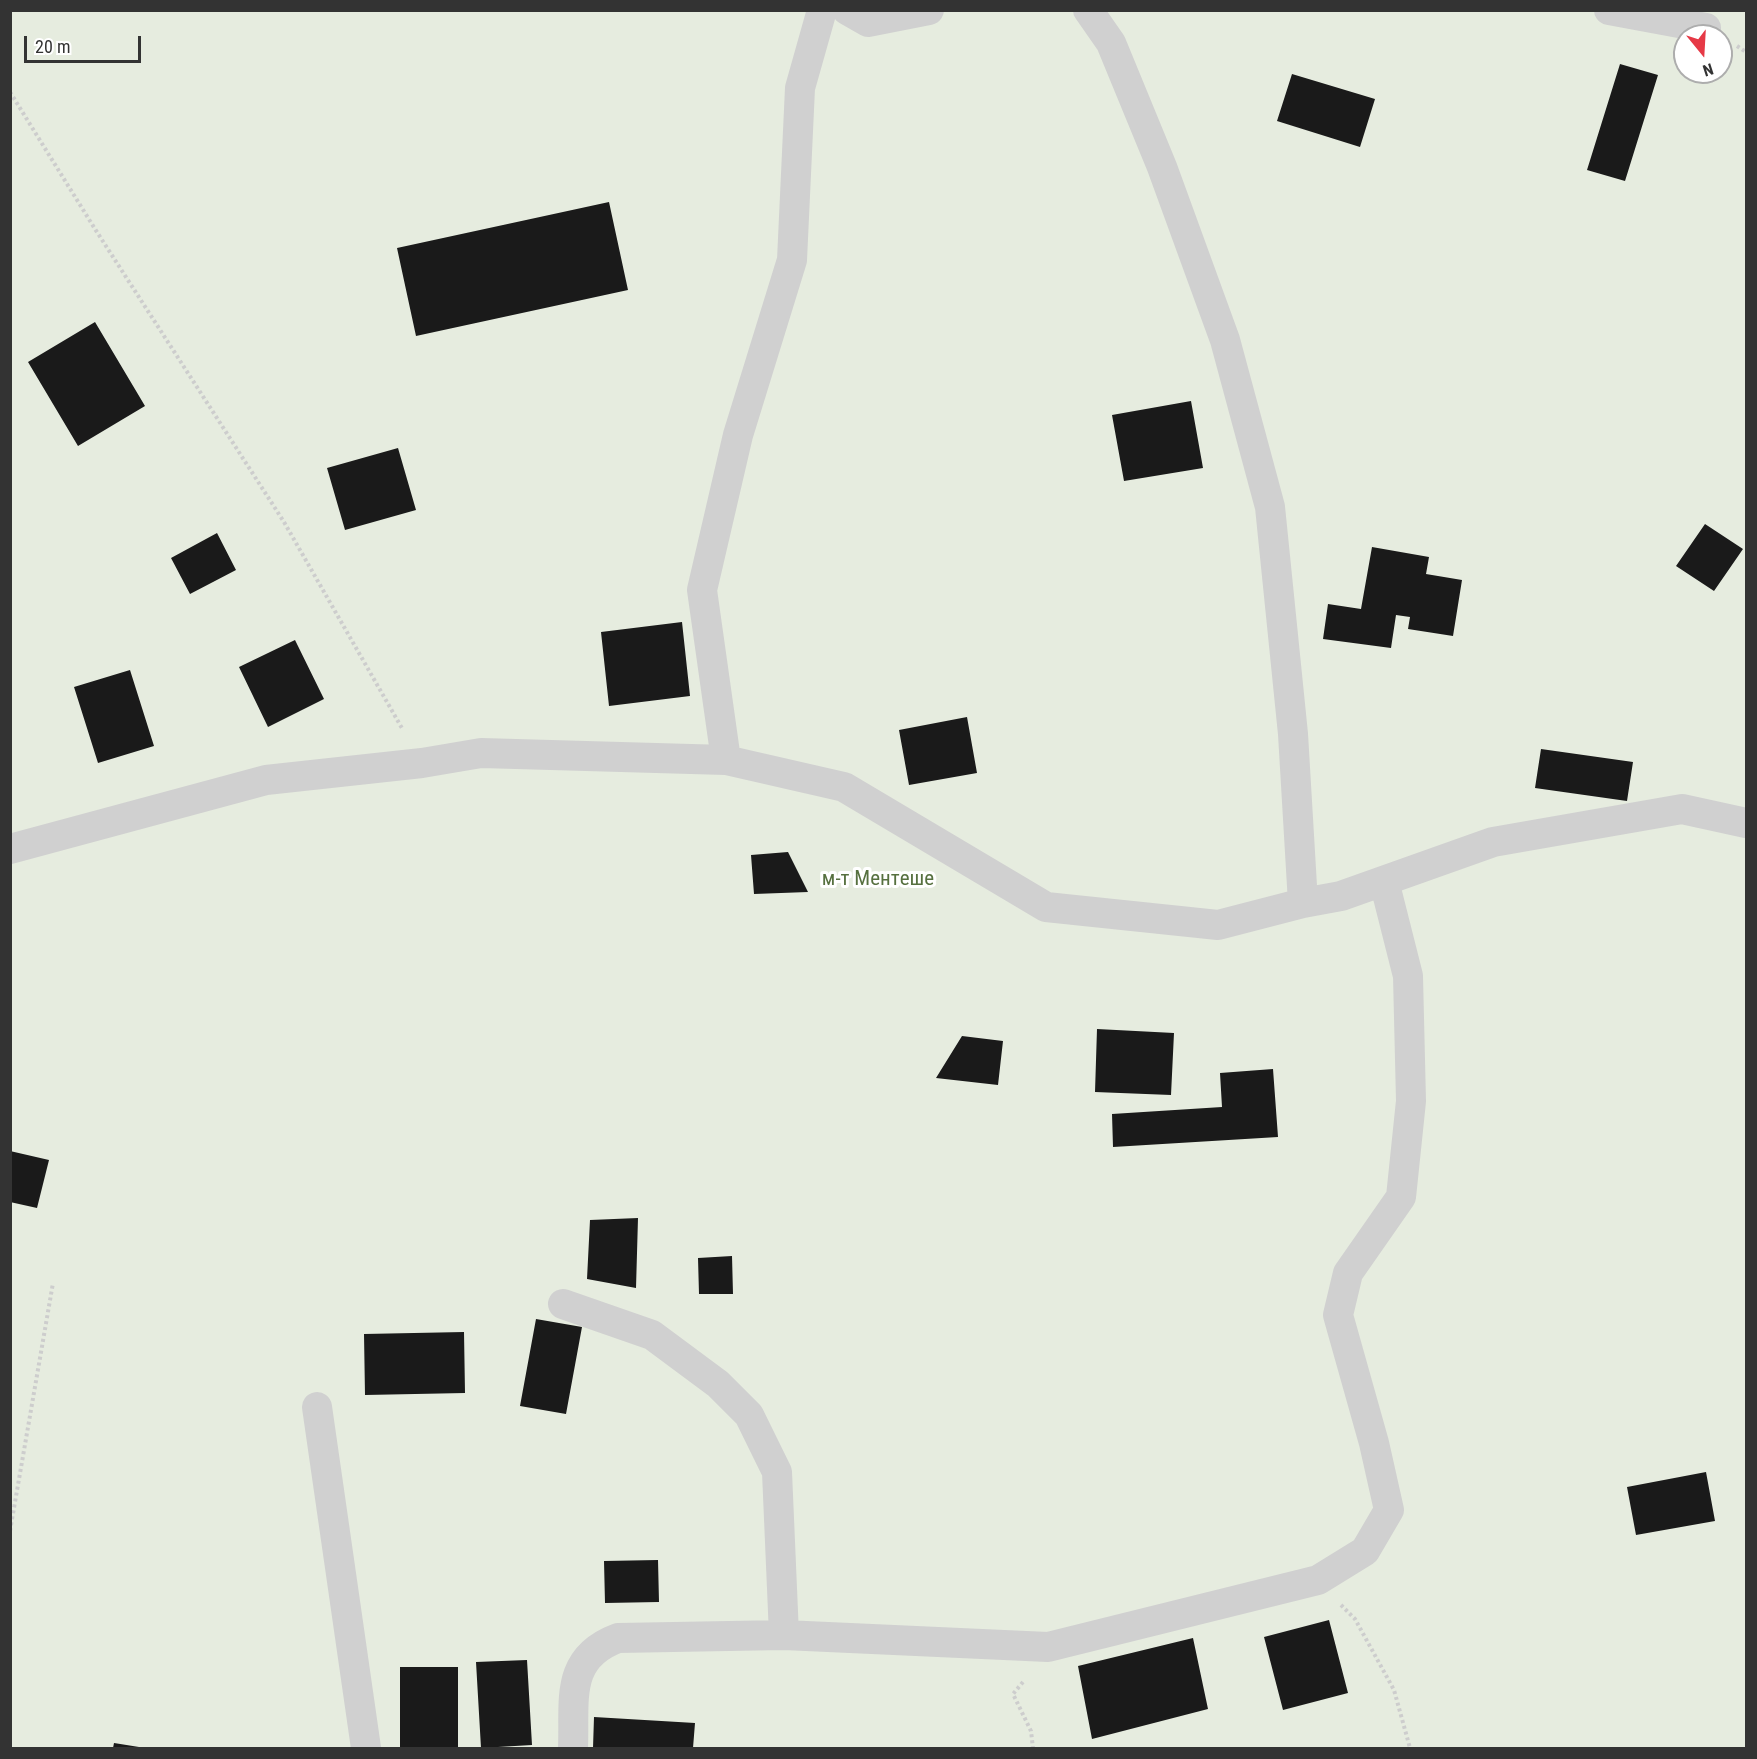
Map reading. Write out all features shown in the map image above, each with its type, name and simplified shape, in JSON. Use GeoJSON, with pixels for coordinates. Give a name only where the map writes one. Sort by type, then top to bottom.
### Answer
{"type":"FeatureCollection","features":[{"type":"Feature","properties":{"kind":"street"},"geometry":{"type":"LineString","coordinates":[[726,760],[702,590],[738,435],[792,260],[800,88],[822,10]]}},
{"type":"Feature","properties":{"kind":"street"},"geometry":{"type":"LineString","coordinates":[[847,10],[868,22],[929,10]]}},
{"type":"Feature","properties":{"kind":"street"},"geometry":{"type":"LineString","coordinates":[[1088,10],[1111,43],[1162,167],[1225,340],[1270,507],[1293,734],[1303,903]]}},
{"type":"Feature","properties":{"kind":"street"},"geometry":{"type":"LineString","coordinates":[[1609,10],[1684,24]]}},
{"type":"Feature","properties":{"kind":"street"},"geometry":{"type":"LineString","coordinates":[[10,849],[266,780],[422,763],[481,753],[726,760],[844,787],[1046,907],[1218,925],[1303,903],[1341,896],[1493,842],[1682,809],[1746,823]]}},
{"type":"Feature","properties":{"kind":"street"},"geometry":{"type":"LineString","coordinates":[[573,1749],[576,1682],[580,1667],[590,1653],[603,1643],[618,1638],[784,1635],[1048,1647],[1318,1580],[1365,1551],[1389,1510],[1374,1443],[1338,1315],[1348,1273],[1401,1197],[1411,1101],[1408,976],[1384,880]]}},
{"type":"Feature","properties":{"kind":"street"},"geometry":{"type":"LineString","coordinates":[[563,1304],[652,1335],[718,1384],[749,1415],[777,1472],[784,1635]]}},
{"type":"Feature","properties":{"kind":"street"},"geometry":{"type":"LineString","coordinates":[[317,1407],[366,1749]]}},
{"type":"Feature","properties":{"kind":"path"},"geometry":{"type":"LineString","coordinates":[[10,92],[95,229],[284,522],[422,763]]}},
{"type":"Feature","properties":{"kind":"path"},"geometry":{"type":"LineString","coordinates":[[10,1531],[53,1283]]}},
{"type":"Feature","properties":{"kind":"path"},"geometry":{"type":"LineString","coordinates":[[1318,1580],[1355,1619],[1394,1690],[1410,1749]]}},
{"type":"Feature","properties":{"kind":"path"},"geometry":{"type":"LineString","coordinates":[[1033,1749],[1031,1731],[1013,1695],[1048,1647]]}},
{"type":"Feature","properties":{"kind":"green space","name":"м-т Ментeше"},"geometry":{"type":"Polygon","coordinates":[[[11,11],[1746,11],[1746,1748],[11,1748],[11,11]]]}},
{"type":"Feature","properties":{"kind":"building"},"geometry":{"type":"Polygon","coordinates":[[[1620,64],[1658,75],[1625,181],[1587,170],[1620,64]]]}},
{"type":"Feature","properties":{"kind":"building"},"geometry":{"type":"Polygon","coordinates":[[[1292,74],[1375,99],[1360,147],[1277,121],[1292,74]]]}},
{"type":"Feature","properties":{"kind":"building"},"geometry":{"type":"Polygon","coordinates":[[[609,202],[628,290],[416,336],[397,248],[609,202]]]}},
{"type":"Feature","properties":{"kind":"building"},"geometry":{"type":"Polygon","coordinates":[[[95,322],[145,406],[78,446],[28,362],[95,322]]]}},
{"type":"Feature","properties":{"kind":"building"},"geometry":{"type":"Polygon","coordinates":[[[1191,401],[1203,468],[1124,481],[1112,415],[1191,401]]]}},
{"type":"Feature","properties":{"kind":"building"},"geometry":{"type":"Polygon","coordinates":[[[398,448],[416,510],[345,530],[327,468],[398,448]]]}},
{"type":"Feature","properties":{"kind":"building"},"geometry":{"type":"Polygon","coordinates":[[[1705,524],[1743,549],[1714,591],[1676,566],[1705,524]]]}},
{"type":"Feature","properties":{"kind":"building"},"geometry":{"type":"Polygon","coordinates":[[[217,533],[236,570],[190,594],[171,558],[217,533]]]}},
{"type":"Feature","properties":{"kind":"building"},"geometry":{"type":"Polygon","coordinates":[[[1372,547],[1429,557],[1426,574],[1462,580],[1453,636],[1408,629],[1410,617],[1396,615],[1391,648],[1323,639],[1328,604],[1361,609],[1372,547]]]}},
{"type":"Feature","properties":{"kind":"building"},"geometry":{"type":"Polygon","coordinates":[[[682,622],[690,696],[609,706],[601,632],[682,622]]]}},
{"type":"Feature","properties":{"kind":"building"},"geometry":{"type":"Polygon","coordinates":[[[295,640],[324,699],[268,727],[239,667],[295,640]]]}},
{"type":"Feature","properties":{"kind":"building"},"geometry":{"type":"Polygon","coordinates":[[[130,670],[154,746],[98,763],[74,687],[130,670]]]}},
{"type":"Feature","properties":{"kind":"building"},"geometry":{"type":"Polygon","coordinates":[[[967,717],[977,773],[909,785],[899,730],[967,717]]]}},
{"type":"Feature","properties":{"kind":"building"},"geometry":{"type":"Polygon","coordinates":[[[1541,749],[1633,762],[1627,801],[1535,788],[1541,749]]]}},
{"type":"Feature","properties":{"kind":"building"},"geometry":{"type":"Polygon","coordinates":[[[788,852],[808,892],[754,894],[751,855],[788,852]]]}},
{"type":"Feature","properties":{"kind":"building"},"geometry":{"type":"Polygon","coordinates":[[[1097,1029],[1174,1033],[1171,1095],[1095,1092],[1097,1029]]]}},
{"type":"Feature","properties":{"kind":"building"},"geometry":{"type":"Polygon","coordinates":[[[962,1036],[1003,1041],[998,1085],[936,1078],[962,1036]]]}},
{"type":"Feature","properties":{"kind":"building"},"geometry":{"type":"Polygon","coordinates":[[[1273,1069],[1278,1137],[1113,1147],[1112,1114],[1222,1107],[1220,1073],[1273,1069]]]}},
{"type":"Feature","properties":{"kind":"building"},"geometry":{"type":"Polygon","coordinates":[[[10,1151],[49,1160],[37,1208],[10,1202],[10,1151]]]}},
{"type":"Feature","properties":{"kind":"building"},"geometry":{"type":"Polygon","coordinates":[[[638,1218],[636,1288],[587,1279],[590,1220],[638,1218]]]}},
{"type":"Feature","properties":{"kind":"building"},"geometry":{"type":"Polygon","coordinates":[[[732,1256],[733,1294],[699,1294],[698,1258],[732,1256]]]}},
{"type":"Feature","properties":{"kind":"building"},"geometry":{"type":"Polygon","coordinates":[[[536,1319],[582,1327],[566,1414],[520,1406],[536,1319]]]}},
{"type":"Feature","properties":{"kind":"building"},"geometry":{"type":"Polygon","coordinates":[[[464,1332],[465,1393],[365,1395],[364,1334],[464,1332]]]}},
{"type":"Feature","properties":{"kind":"building"},"geometry":{"type":"Polygon","coordinates":[[[1706,1472],[1715,1521],[1636,1535],[1627,1487],[1706,1472]]]}},
{"type":"Feature","properties":{"kind":"building"},"geometry":{"type":"Polygon","coordinates":[[[658,1560],[659,1602],[605,1603],[604,1561],[658,1560]]]}},
{"type":"Feature","properties":{"kind":"building"},"geometry":{"type":"Polygon","coordinates":[[[1329,1620],[1348,1693],[1283,1710],[1264,1637],[1329,1620]]]}},
{"type":"Feature","properties":{"kind":"building"},"geometry":{"type":"Polygon","coordinates":[[[1193,1638],[1208,1709],[1092,1739],[1078,1666],[1193,1638]]]}},
{"type":"Feature","properties":{"kind":"building"},"geometry":{"type":"Polygon","coordinates":[[[527,1660],[532,1745],[481,1748],[476,1662],[527,1660]]]}},
{"type":"Feature","properties":{"kind":"building"},"geometry":{"type":"Polygon","coordinates":[[[400,1667],[458,1667],[458,1748],[400,1748],[400,1667]]]}},
{"type":"Feature","properties":{"kind":"building"},"geometry":{"type":"Polygon","coordinates":[[[594,1717],[695,1723],[693,1748],[593,1748],[594,1717]]]}},
{"type":"Feature","properties":{"kind":"building"},"geometry":{"type":"Polygon","coordinates":[[[114,1743],[139,1747],[139,1748],[113,1748],[114,1743]]]}}]}
